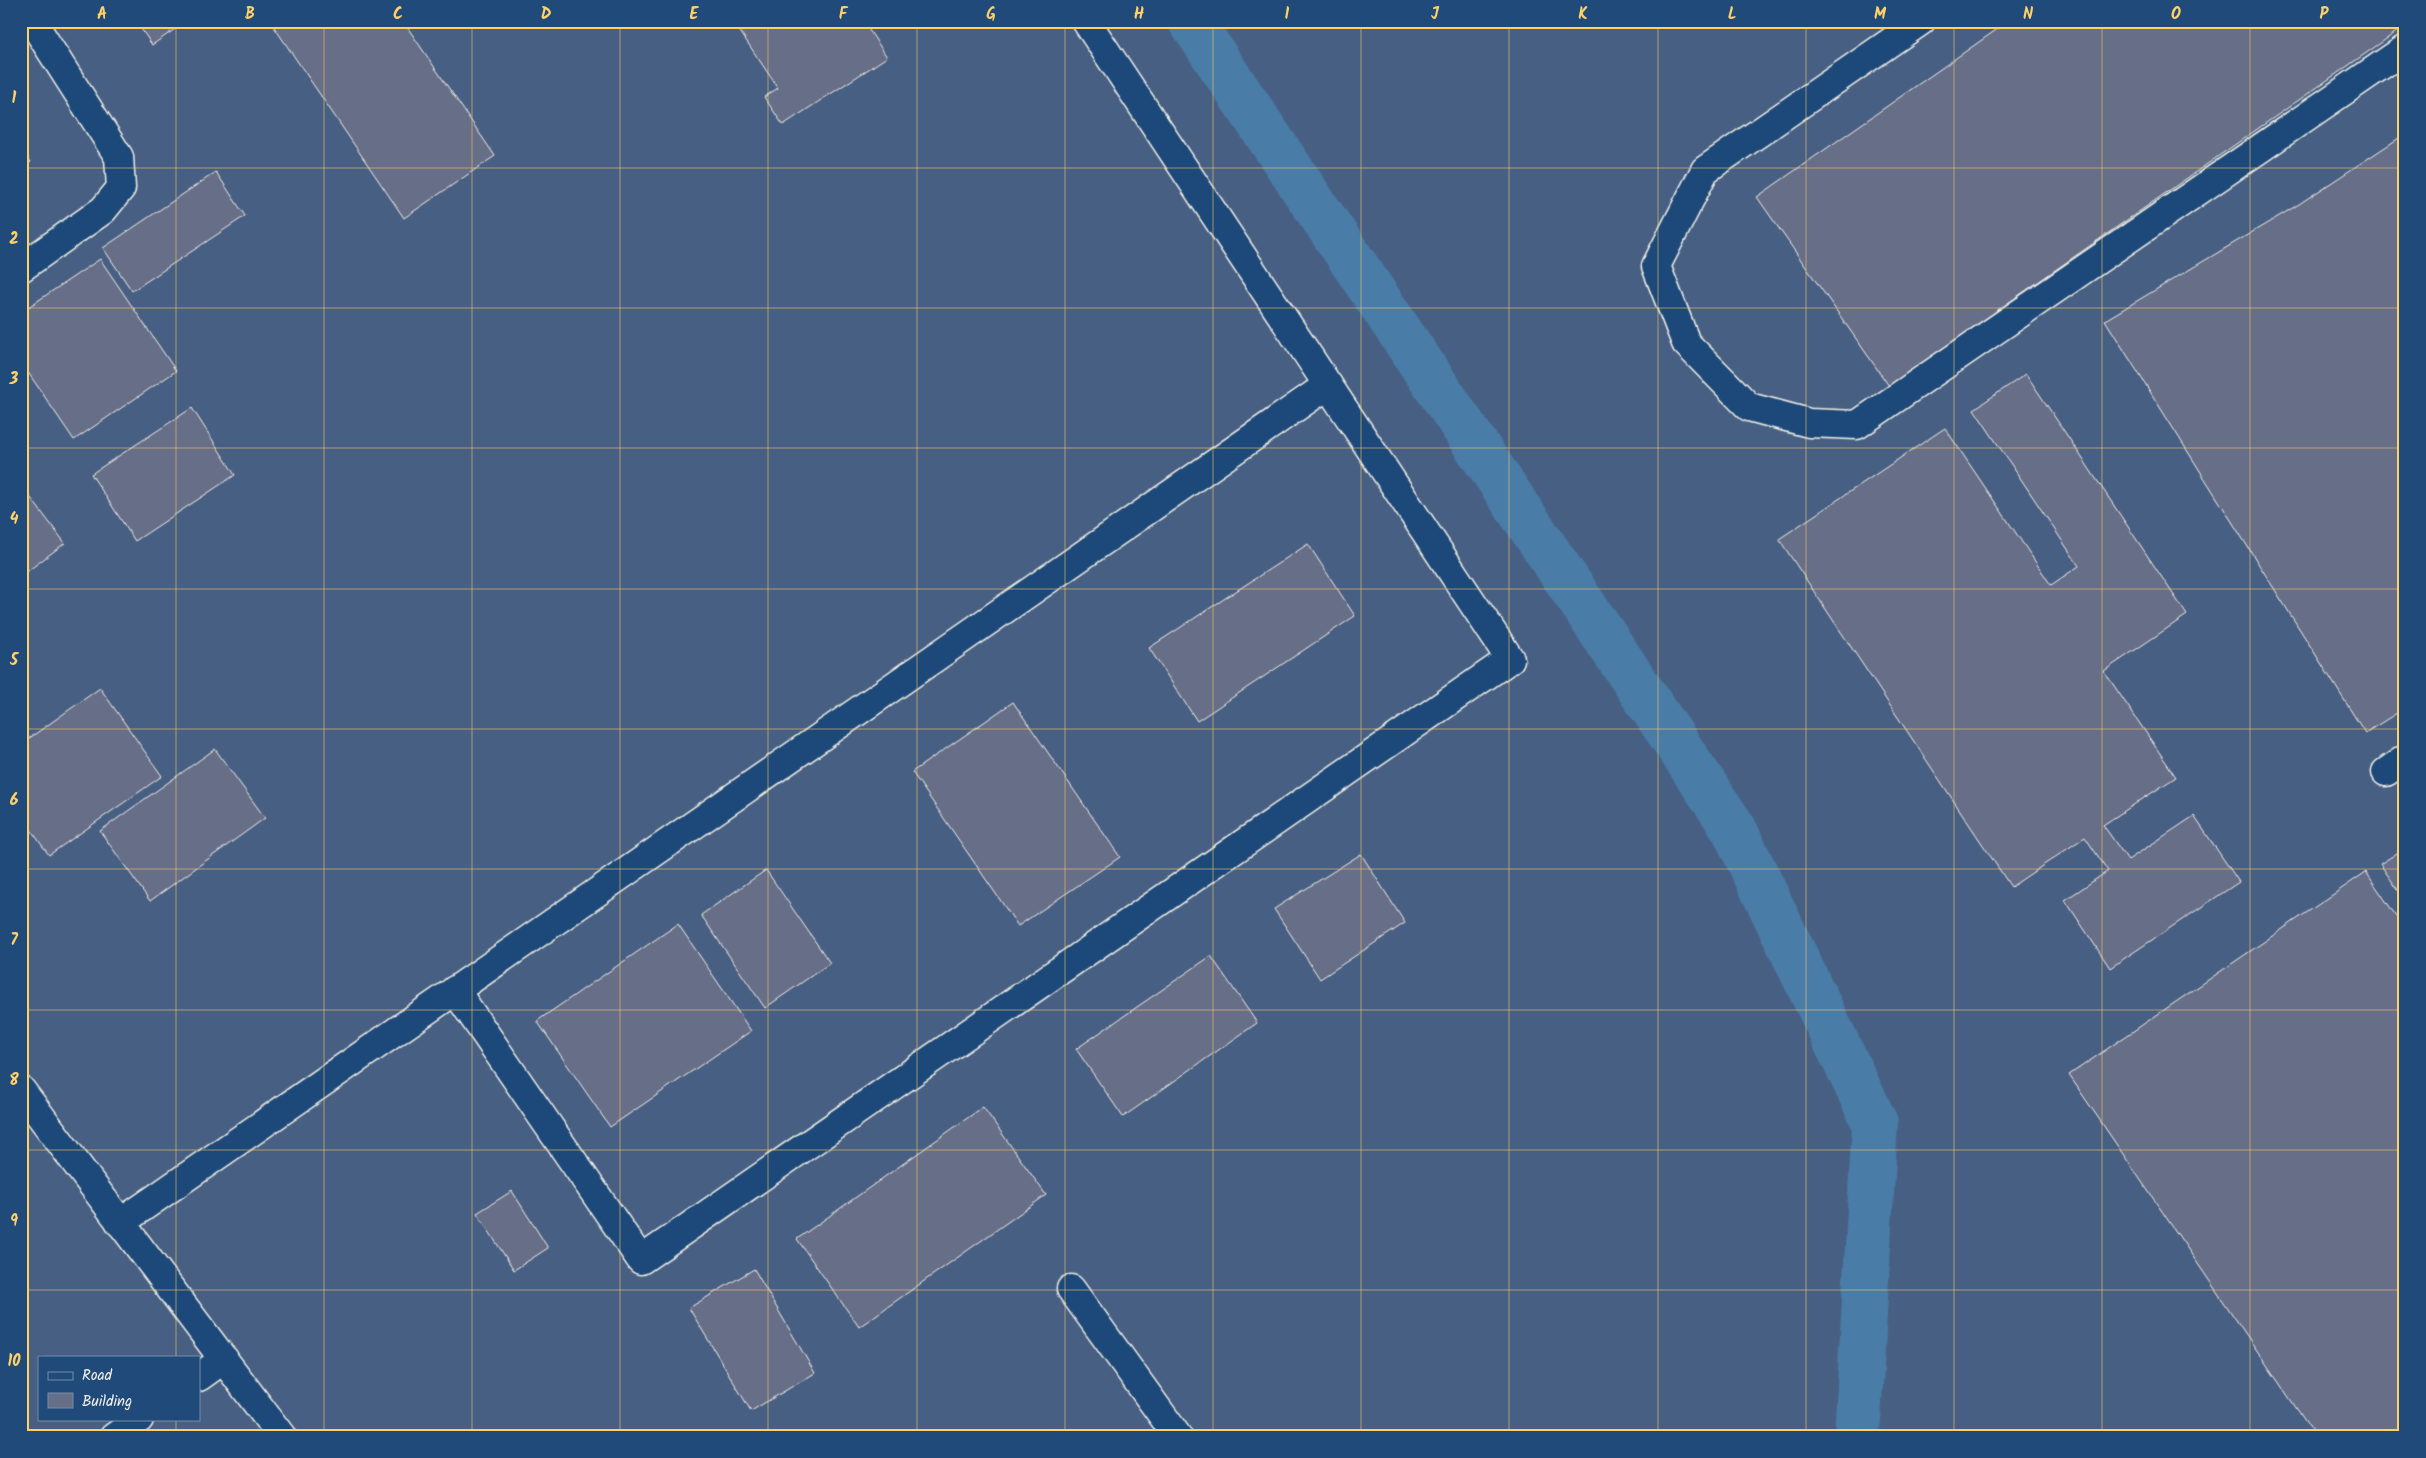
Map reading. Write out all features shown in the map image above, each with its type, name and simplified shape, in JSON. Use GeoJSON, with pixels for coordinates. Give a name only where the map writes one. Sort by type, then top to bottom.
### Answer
{"type":"FeatureCollection","features":[{"type":"Feature","properties":{"kind":"lane"},"geometry":{"type":"LineString","coordinates":[[21,268],[103,210],[121,188],[119,157],[32,21]]}},
{"type":"Feature","properties":{"kind":"lane"},"geometry":{"type":"LineString","coordinates":[[455,990],[641,1260],[1510,659],[1086,21]]}},
{"type":"Feature","properties":{"kind":"lane"},"geometry":{"type":"LineString","coordinates":[[1921,21],[1706,170],[1656,266],[1686,343],[1749,407],[1810,423],[1857,426],[2405,49]]}},
{"type":"Feature","properties":{"kind":"lane"},"geometry":{"type":"LineString","coordinates":[[120,1223],[1328,385]]}},
{"type":"Feature","properties":{"kind":"lane"},"geometry":{"type":"LineString","coordinates":[[21,1090],[282,1437]]}},
{"type":"Feature","properties":{"kind":"lane"},"geometry":{"type":"LineString","coordinates":[[1072,1289],[1178,1437]]}},
{"type":"Feature","properties":{"kind":"lane"},"geometry":{"type":"LineString","coordinates":[[200,1376],[224,1359]]}},
{"type":"Feature","properties":{"kind":"lane"},"geometry":{"type":"LineString","coordinates":[[114,1437],[137,1420]]}},
{"type":"Feature","properties":{"kind":"shaded area"},"geometry":{"type":"Polygon","coordinates":[[[21,21],[2405,21],[2405,1437],[21,1437],[21,21]]]}},
{"type":"Feature","properties":{"kind":"building"},"geometry":{"type":"Polygon","coordinates":[[[136,21],[187,21],[152,45],[136,21]]]}},
{"type":"Feature","properties":{"kind":"building"},"geometry":{"type":"Polygon","coordinates":[[[270,21],[403,21],[495,156],[404,218],[270,21]]]}},
{"type":"Feature","properties":{"kind":"building"},"geometry":{"type":"Polygon","coordinates":[[[753,21],[863,21],[887,57],[783,125],[764,97],[778,88],[739,30],[753,21]]]}},
{"type":"Feature","properties":{"kind":"building"},"geometry":{"type":"Polygon","coordinates":[[[2009,21],[2405,21],[2405,26],[1889,386],[1757,197],[2009,21]]]}},
{"type":"Feature","properties":{"kind":"building"},"geometry":{"type":"Polygon","coordinates":[[[2405,134],[2405,708],[2365,733],[2105,320],[2296,206],[2405,134]]]}},
{"type":"Feature","properties":{"kind":"building"},"geometry":{"type":"Polygon","coordinates":[[[21,148],[31,162],[21,169],[21,148]]]}},
{"type":"Feature","properties":{"kind":"building"},"geometry":{"type":"Polygon","coordinates":[[[216,172],[245,216],[132,291],[103,248],[216,172]]]}},
{"type":"Feature","properties":{"kind":"building"},"geometry":{"type":"Polygon","coordinates":[[[100,259],[176,371],[74,440],[21,362],[21,312],[100,259]]]}},
{"type":"Feature","properties":{"kind":"building"},"geometry":{"type":"Polygon","coordinates":[[[2026,374],[2187,615],[2104,671],[2176,777],[2103,825],[2128,860],[2194,816],[2239,882],[2110,968],[2065,900],[2108,871],[2085,837],[2011,887],[1779,539],[1945,428],[2051,585],[2079,566],[1974,409],[2026,374]]]}},
{"type":"Feature","properties":{"kind":"building"},"geometry":{"type":"Polygon","coordinates":[[[192,408],[235,475],[135,541],[91,474],[192,408]]]}},
{"type":"Feature","properties":{"kind":"building"},"geometry":{"type":"Polygon","coordinates":[[[21,485],[65,543],[21,576],[21,485]]]}},
{"type":"Feature","properties":{"kind":"building"},"geometry":{"type":"Polygon","coordinates":[[[1308,544],[1355,616],[1197,721],[1149,648],[1308,544]]]}},
{"type":"Feature","properties":{"kind":"building"},"geometry":{"type":"Polygon","coordinates":[[[100,688],[162,776],[49,855],[21,816],[21,744],[100,688]]]}},
{"type":"Feature","properties":{"kind":"building"},"geometry":{"type":"Polygon","coordinates":[[[1013,702],[1120,857],[1018,926],[912,772],[1013,702]]]}},
{"type":"Feature","properties":{"kind":"building"},"geometry":{"type":"Polygon","coordinates":[[[215,749],[265,818],[150,901],[100,831],[215,749]]]}},
{"type":"Feature","properties":{"kind":"building"},"geometry":{"type":"Polygon","coordinates":[[[2405,848],[2405,900],[2380,864],[2405,848]]]}},
{"type":"Feature","properties":{"kind":"building"},"geometry":{"type":"Polygon","coordinates":[[[1361,854],[1405,923],[1320,979],[1274,909],[1361,854]]]}},
{"type":"Feature","properties":{"kind":"building"},"geometry":{"type":"Polygon","coordinates":[[[766,870],[830,963],[765,1008],[701,915],[766,870]]]}},
{"type":"Feature","properties":{"kind":"building"},"geometry":{"type":"Polygon","coordinates":[[[2366,872],[2405,929],[2405,1437],[2316,1437],[2069,1075],[2366,872]]]}},
{"type":"Feature","properties":{"kind":"building"},"geometry":{"type":"Polygon","coordinates":[[[678,924],[751,1031],[610,1127],[537,1021],[678,924]]]}},
{"type":"Feature","properties":{"kind":"building"},"geometry":{"type":"Polygon","coordinates":[[[1211,956],[1257,1023],[1123,1117],[1076,1049],[1211,956]]]}},
{"type":"Feature","properties":{"kind":"building"},"geometry":{"type":"Polygon","coordinates":[[[983,1107],[1046,1195],[859,1327],[797,1239],[983,1107]]]}},
{"type":"Feature","properties":{"kind":"building"},"geometry":{"type":"Polygon","coordinates":[[[512,1191],[548,1248],[514,1270],[477,1213],[512,1191]]]}},
{"type":"Feature","properties":{"kind":"building"},"geometry":{"type":"Polygon","coordinates":[[[754,1269],[815,1373],[751,1411],[689,1308],[754,1269]]]}},
{"type":"Feature","properties":{"kind":"building"},"geometry":{"type":"Polygon","coordinates":[[[1049,1429],[1055,1437],[1039,1437],[1049,1429]]]}},
{"type":"Feature","properties":{"kind":"waterway"},"geometry":{"type":"LineString","coordinates":[[1191,21],[1734,829],[1875,1123],[1857,1437]]}}]}
